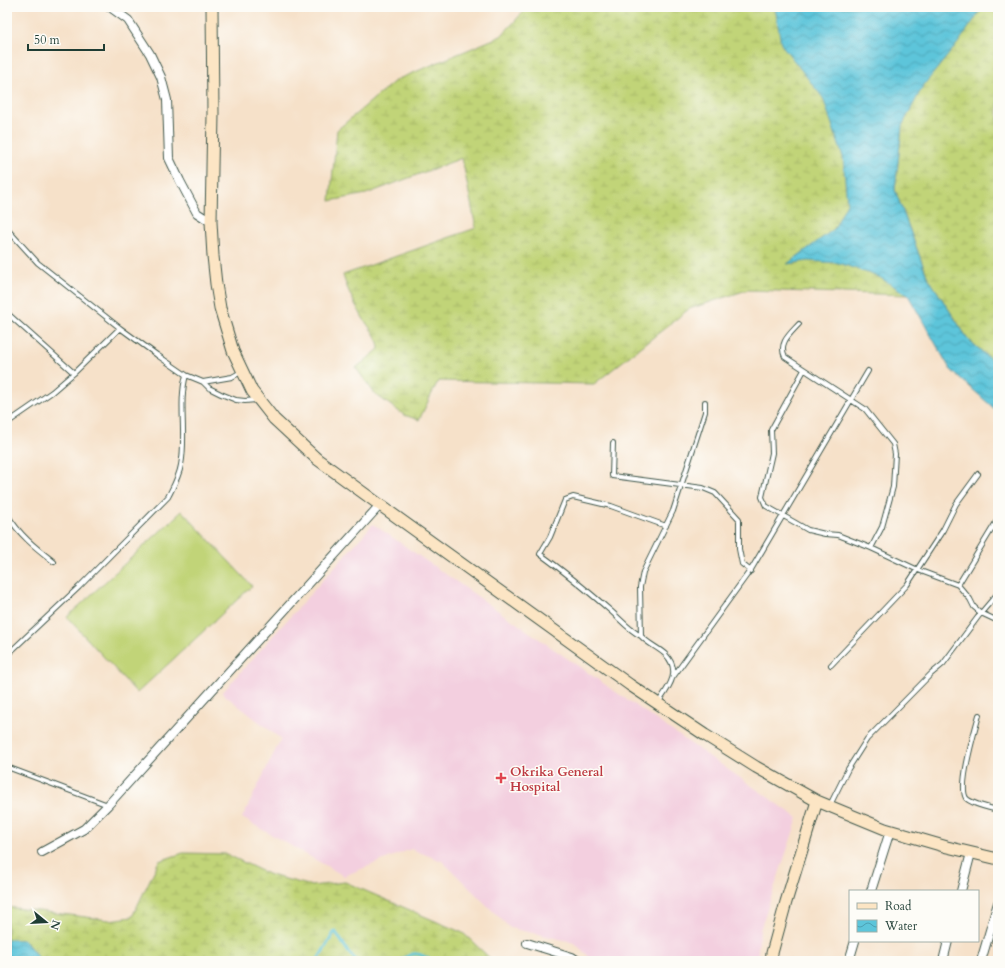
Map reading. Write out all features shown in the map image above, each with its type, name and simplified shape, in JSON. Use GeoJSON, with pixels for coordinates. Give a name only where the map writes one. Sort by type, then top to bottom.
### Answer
{"type":"FeatureCollection","features":[{"type":"Feature","properties":{"kind":"street"},"geometry":{"type":"LineString","coordinates":[[110,7],[128,20],[150,54],[161,77],[167,100],[169,158],[197,213],[211,222]]}},
{"type":"Feature","properties":{"kind":"street"},"geometry":{"type":"LineString","coordinates":[[212,7],[213,121],[211,222],[213,256],[220,308],[233,351],[242,372],[252,391],[274,418],[317,459],[533,616],[705,736],[756,767],[817,801],[890,830],[947,847],[998,859]]}},
{"type":"Feature","properties":{"kind":"street"},"geometry":{"type":"LineString","coordinates":[[42,852],[84,829],[108,805],[380,505]]}},
{"type":"Feature","properties":{"kind":"street"},"geometry":{"type":"LineString","coordinates":[[771,961],[786,902],[817,801]]}},
{"type":"Feature","properties":{"kind":"street"},"geometry":{"type":"LineString","coordinates":[[871,890],[890,830]]}},
{"type":"Feature","properties":{"kind":"street"},"geometry":{"type":"LineString","coordinates":[[961,890],[971,853]]}},
{"type":"Feature","properties":{"kind":"street"},"geometry":{"type":"LineString","coordinates":[[981,961],[998,903]]}},
{"type":"Feature","properties":{"kind":"street"},"geometry":{"type":"LineString","coordinates":[[849,961],[855,942]]}},
{"type":"Feature","properties":{"kind":"street"},"geometry":{"type":"LineString","coordinates":[[943,961],[948,942]]}},
{"type":"Feature","properties":{"kind":"street"},"geometry":{"type":"LineString","coordinates":[[527,943],[572,957],[578,961]]}},
{"type":"Feature","properties":{"kind":"lane"},"geometry":{"type":"LineString","coordinates":[[7,229],[38,263],[120,328],[186,375],[203,382],[209,388],[236,400],[245,401],[258,399]]}},
{"type":"Feature","properties":{"kind":"lane"},"geometry":{"type":"LineString","coordinates":[[7,313],[74,373]]}},
{"type":"Feature","properties":{"kind":"lane"},"geometry":{"type":"LineString","coordinates":[[799,324],[784,342],[782,351],[785,357],[865,410],[893,444],[895,454],[893,487],[882,527],[871,548]]}},
{"type":"Feature","properties":{"kind":"lane"},"geometry":{"type":"LineString","coordinates":[[7,423],[52,392],[74,373],[120,328]]}},
{"type":"Feature","properties":{"kind":"lane"},"geometry":{"type":"LineString","coordinates":[[804,370],[771,430],[772,453],[762,497],[766,506],[808,530],[838,535],[871,548],[918,570],[958,585],[970,599],[974,607],[981,613],[998,621]]}},
{"type":"Feature","properties":{"kind":"lane"},"geometry":{"type":"LineString","coordinates":[[658,703],[673,677],[751,571],[868,371]]}},
{"type":"Feature","properties":{"kind":"lane"},"geometry":{"type":"LineString","coordinates":[[203,382],[232,377],[242,372]]}},
{"type":"Feature","properties":{"kind":"lane"},"geometry":{"type":"LineString","coordinates":[[7,655],[79,587],[168,497],[176,483],[181,465],[183,439],[183,396],[186,375]]}},
{"type":"Feature","properties":{"kind":"lane"},"geometry":{"type":"LineString","coordinates":[[641,636],[640,587],[643,572],[673,511],[705,412],[705,402]]}},
{"type":"Feature","properties":{"kind":"lane"},"geometry":{"type":"LineString","coordinates":[[612,443],[612,476],[703,488],[715,493],[739,519],[739,549],[742,564],[751,571]]}},
{"type":"Feature","properties":{"kind":"lane"},"geometry":{"type":"LineString","coordinates":[[831,665],[907,585],[943,530],[956,504],[978,474]]}},
{"type":"Feature","properties":{"kind":"lane"},"geometry":{"type":"LineString","coordinates":[[666,526],[611,506],[573,497],[565,500],[550,537],[540,554],[601,603],[633,632],[641,636],[666,655],[673,665],[673,677]]}},
{"type":"Feature","properties":{"kind":"lane"},"geometry":{"type":"LineString","coordinates":[[7,514],[13,525],[27,541],[54,562]]}},
{"type":"Feature","properties":{"kind":"lane"},"geometry":{"type":"LineString","coordinates":[[958,585],[998,519]]}},
{"type":"Feature","properties":{"kind":"lane"},"geometry":{"type":"LineString","coordinates":[[830,805],[848,769],[867,739],[943,664],[998,593]]}},
{"type":"Feature","properties":{"kind":"lane"},"geometry":{"type":"LineString","coordinates":[[979,715],[968,758],[964,792],[967,799],[971,802],[998,810]]}},
{"type":"Feature","properties":{"kind":"lane"},"geometry":{"type":"LineString","coordinates":[[7,767],[108,805]]}},
{"type":"Feature","properties":{"kind":"shaded area","name":"Okrika General Hospital"},"geometry":{"type":"Polygon","coordinates":[[[373,524],[798,818],[760,930],[757,961],[594,961],[573,942],[510,928],[442,861],[411,849],[344,876],[242,818],[281,739],[222,693],[373,524]]]}},
{"type":"Feature","properties":{"kind":"green space"},"geometry":{"type":"Polygon","coordinates":[[[528,7],[869,7],[908,295],[747,290],[689,309],[594,384],[438,381],[419,420],[404,415],[375,394],[356,368],[379,349],[379,345],[376,337],[354,302],[343,275],[476,228],[462,158],[366,194],[330,201],[337,130],[396,80],[501,36],[528,7]]]}},
{"type":"Feature","properties":{"kind":"green space"},"geometry":{"type":"Polygon","coordinates":[[[896,7],[998,7],[998,366],[968,339],[927,276],[895,190],[902,126],[896,7]]]}},
{"type":"Feature","properties":{"kind":"green space"},"geometry":{"type":"Polygon","coordinates":[[[182,511],[252,586],[137,693],[67,617],[182,511]]]}},
{"type":"Feature","properties":{"kind":"green space"},"geometry":{"type":"Polygon","coordinates":[[[183,853],[226,854],[270,875],[312,886],[345,882],[463,933],[493,961],[41,961],[24,940],[7,939],[7,907],[109,920],[132,917],[159,861],[183,853]]]}},
{"type":"Feature","properties":{"kind":"water"},"geometry":{"type":"Polygon","coordinates":[[[775,7],[983,7],[958,43],[923,86],[902,126],[895,190],[927,276],[968,339],[998,366],[998,412],[950,369],[908,295],[879,277],[839,263],[808,261],[787,264],[834,229],[847,203],[843,157],[823,98],[781,44],[775,7]]]}},
{"type":"Feature","properties":{"kind":"water"},"geometry":{"type":"Polygon","coordinates":[[[7,939],[24,940],[41,961],[7,961],[7,939]]]}},
{"type":"Feature","properties":{"kind":"waterway"},"geometry":{"type":"LineString","coordinates":[[317,961],[335,931],[349,953],[357,961]]}},
{"type":"Feature","properties":{"kind":"waterway"},"geometry":{"type":"LineString","coordinates":[[401,961],[412,954],[420,954],[431,961]]}},
{"type":"Feature","properties":{"kind":"place","name":"Okrika General Hospital"},"geometry":{"type":"Point","coordinates":[501,778]}}]}
